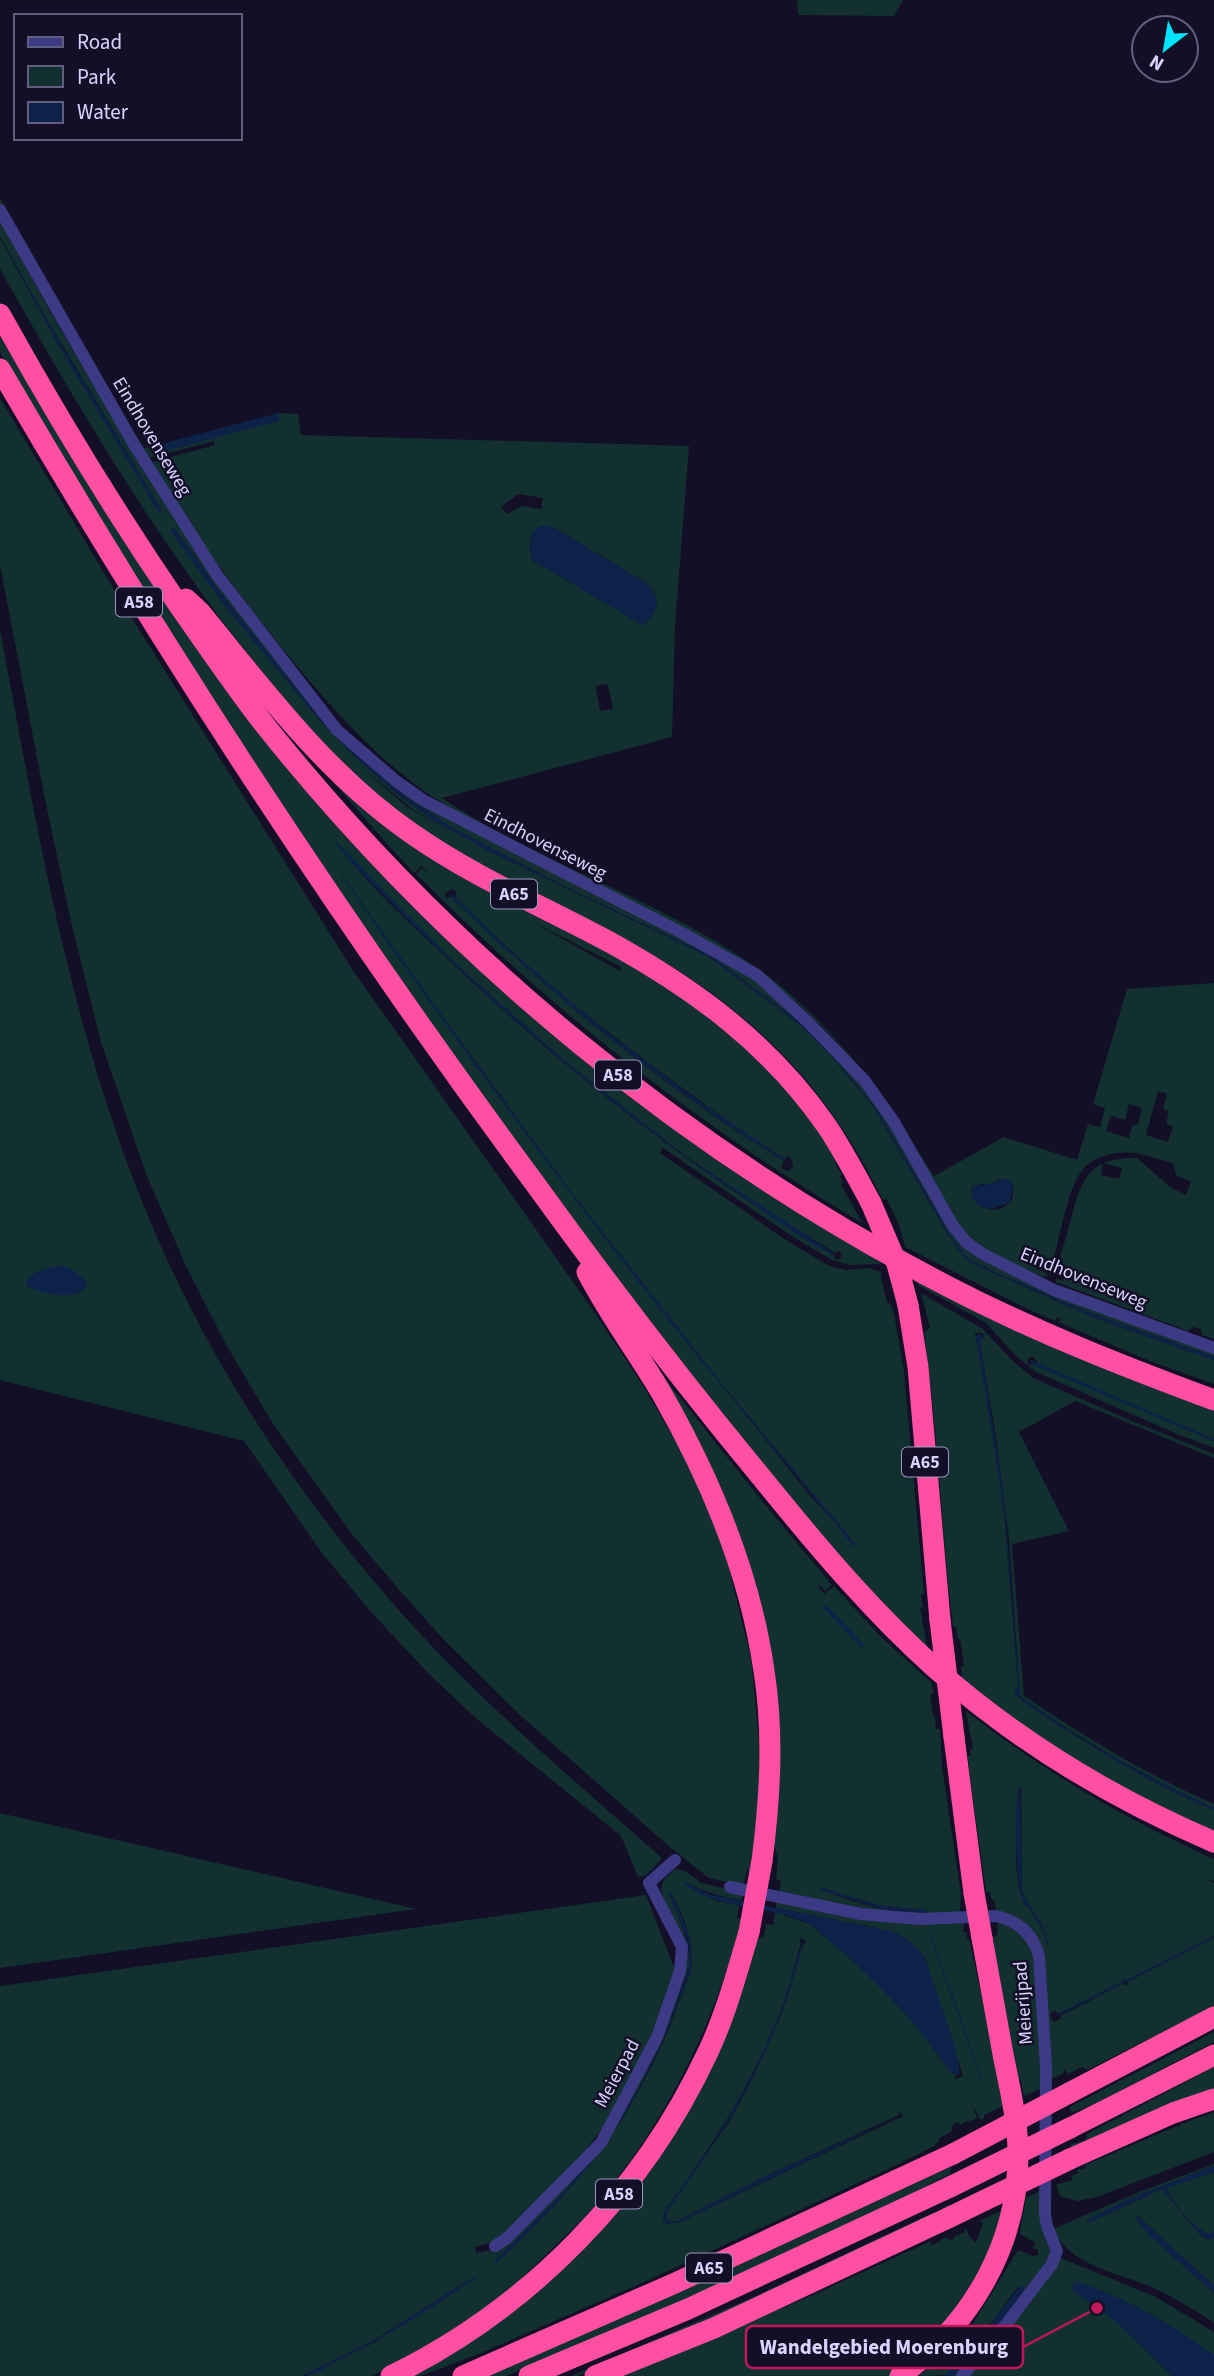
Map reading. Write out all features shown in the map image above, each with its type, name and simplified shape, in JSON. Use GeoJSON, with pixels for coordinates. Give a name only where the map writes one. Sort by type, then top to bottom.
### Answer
{"type":"FeatureCollection","features":[{"type":"Feature","properties":{"kind":"highway","name":"A58"},"geometry":{"type":"LineString","coordinates":[[0,314],[110,503],[253,709],[333,805],[406,885],[499,974],[592,1056],[768,1181],[941,1283],[1051,1335],[1146,1375],[1214,1399]]}},
{"type":"Feature","properties":{"kind":"highway","name":"A58"},"geometry":{"type":"LineString","coordinates":[[0,369],[75,499],[161,639],[285,830],[448,1066],[621,1300],[745,1458],[844,1578],[938,1670],[1028,1740],[1101,1787],[1174,1825],[1214,1842]]}},
{"type":"Feature","properties":{"kind":"highway","name":"A65"},"geometry":{"type":"LineString","coordinates":[[158,575],[200,612],[330,765],[384,814],[474,872],[648,965],[705,1001],[750,1037],[810,1104],[844,1153],[872,1203],[897,1264],[908,1305],[918,1367],[940,1620],[974,1893],[1017,2135],[1017,2168],[1012,2210],[998,2257],[978,2295],[943,2339],[900,2376]]}},
{"type":"Feature","properties":{"kind":"highway","name":"A58"},"geometry":{"type":"LineString","coordinates":[[391,2376],[457,2340],[497,2312],[576,2244],[611,2205],[648,2156],[680,2107],[708,2051],[732,1991],[749,1932],[762,1861],[768,1807],[769,1727],[764,1671],[750,1600],[722,1513],[695,1454],[661,1392],[601,1299],[559,1217]]}},
{"type":"Feature","properties":{"kind":"highway","name":"A65"},"geometry":{"type":"LineString","coordinates":[[463,2376],[673,2284],[953,2154],[1214,2017]]}},
{"type":"Feature","properties":{"kind":"highway","name":"A65"},"geometry":{"type":"LineString","coordinates":[[529,2376],[688,2309],[950,2187],[1214,2055]]}},
{"type":"Feature","properties":{"kind":"highway"},"geometry":{"type":"LineString","coordinates":[[595,2376],[715,2328],[1070,2159],[1173,2113],[1214,2099]]}},
{"type":"Feature","properties":{"kind":"street","name":"Eindhovenseweg"},"geometry":{"type":"LineString","coordinates":[[0,210],[135,446],[217,575],[337,730],[396,781],[423,800],[684,933],[757,975],[808,1022],[865,1081],[894,1122],[953,1226],[967,1243],[1054,1290],[1214,1348]]}},
{"type":"Feature","properties":{"kind":"street","name":"Meierpad"},"geometry":{"type":"LineString","coordinates":[[495,2246],[507,2238],[601,2143],[657,2037],[680,1970],[682,1947],[649,1883],[675,1860]]}},
{"type":"Feature","properties":{"kind":"street","name":"Meierijpad"},"geometry":{"type":"LineString","coordinates":[[730,1887],[861,1914],[920,1919],[996,1916],[1008,1919],[1029,1935],[1036,1945],[1046,2067],[1045,2214],[1058,2251],[1052,2264],[1007,2323],[962,2376]]}},
{"type":"Feature","properties":{"kind":"green space"},"geometry":{"type":"Polygon","coordinates":[[[797,0],[903,0],[894,16],[798,15],[797,0]]]}},
{"type":"Feature","properties":{"kind":"green space"},"geometry":{"type":"Polygon","coordinates":[[[0,198],[124,417],[144,448],[150,447],[154,453],[278,421],[278,413],[298,414],[301,435],[689,446],[675,627],[672,737],[442,798],[520,843],[643,902],[722,945],[788,992],[836,1039],[864,1073],[813,1017],[778,987],[740,960],[467,818],[423,790],[383,758],[329,703],[275,640],[201,541],[149,463],[215,445],[214,441],[146,459],[60,317],[0,207],[0,198]],[[518,494],[501,507],[507,514],[521,506],[541,509],[543,498],[518,494]],[[542,526],[532,536],[532,560],[644,625],[653,613],[656,603],[654,593],[645,582],[551,526],[542,526]],[[608,685],[596,687],[600,711],[613,709],[608,685]]]}},
{"type":"Feature","properties":{"kind":"green space"},"geometry":{"type":"Polygon","coordinates":[[[0,221],[99,395],[208,562],[248,616],[319,702],[381,767],[417,795],[466,826],[706,948],[766,985],[819,1032],[865,1086],[904,1145],[953,1233],[972,1251],[1087,1302],[1214,1347],[1214,1357],[1085,1311],[968,1259],[953,1240],[877,1110],[828,1050],[801,1023],[711,956],[570,889],[453,828],[406,797],[347,744],[305,700],[219,591],[174,528],[171,530],[224,605],[318,718],[352,754],[401,797],[437,822],[485,849],[709,957],[799,1024],[827,1051],[874,1108],[948,1235],[967,1261],[1092,1317],[1214,1360],[1214,1384],[1150,1361],[1058,1322],[1061,1319],[1057,1317],[1056,1321],[1034,1312],[905,1247],[899,1225],[887,1199],[883,1200],[837,1121],[796,1069],[749,1023],[697,983],[641,948],[453,849],[394,809],[358,778],[308,726],[262,671],[189,576],[155,526],[91,425],[0,269],[0,238],[60,348],[159,512],[162,511],[34,298],[0,236],[0,221]],[[357,763],[406,806],[461,839],[411,808],[357,763]]]}},
{"type":"Feature","properties":{"kind":"green space"},"geometry":{"type":"Polygon","coordinates":[[[0,337],[101,506],[446,938],[879,1258],[881,1264],[850,1265],[832,1260],[790,1235],[663,1148],[660,1153],[786,1240],[829,1266],[846,1270],[870,1268],[883,1273],[880,1273],[887,1302],[892,1307],[895,1319],[904,1372],[924,1594],[921,1594],[923,1609],[920,1607],[927,1648],[851,1572],[743,1441],[525,1159],[277,801],[42,425],[0,352],[0,337]],[[334,840],[375,888],[421,934],[496,1004],[588,1083],[684,1156],[733,1191],[835,1256],[835,1260],[840,1259],[842,1254],[839,1251],[835,1253],[684,1155],[565,1061],[451,960],[334,840]],[[325,851],[469,1056],[608,1242],[812,1498],[856,1545],[726,1389],[571,1192],[325,851]]]}},
{"type":"Feature","properties":{"kind":"green space"},"geometry":{"type":"Polygon","coordinates":[[[0,398],[113,588],[352,969],[595,1313],[642,1384],[684,1455],[716,1529],[728,1565],[751,1658],[760,1752],[758,1807],[750,1874],[747,1868],[744,1883],[746,1886],[709,1878],[671,1848],[520,1715],[445,1641],[351,1533],[273,1424],[224,1341],[185,1264],[146,1174],[100,1039],[70,917],[0,565],[0,398]]]}},
{"type":"Feature","properties":{"kind":"green space"},"geometry":{"type":"Polygon","coordinates":[[[0,629],[59,931],[99,1079],[151,1223],[199,1324],[256,1421],[319,1513],[354,1557],[454,1669],[556,1765],[662,1858],[647,1875],[638,1877],[621,1836],[478,1720],[429,1674],[371,1612],[322,1553],[244,1441],[0,1380],[0,629]]]}},
{"type":"Feature","properties":{"kind":"green space"},"geometry":{"type":"Polygon","coordinates":[[[304,748],[345,788],[639,965],[772,1065],[839,1157],[836,1165],[842,1175],[841,1184],[862,1223],[742,1146],[684,1105],[573,1018],[519,972],[416,874],[422,868],[431,876],[422,866],[414,873],[304,748]],[[452,889],[445,893],[446,898],[451,897],[569,1005],[652,1071],[784,1161],[781,1168],[788,1171],[793,1168],[789,1156],[785,1159],[742,1130],[618,1040],[499,940],[461,905],[455,895],[457,892],[452,889]],[[527,919],[620,971],[621,967],[527,919]]]}},
{"type":"Feature","properties":{"kind":"green space"},"geometry":{"type":"Polygon","coordinates":[[[1214,983],[1214,1339],[1202,1335],[1201,1329],[1193,1327],[1188,1331],[1056,1282],[1056,1278],[1063,1281],[1063,1271],[1057,1268],[1076,1201],[1091,1171],[1103,1164],[1101,1175],[1119,1179],[1122,1168],[1104,1163],[1137,1158],[1170,1187],[1186,1195],[1191,1182],[1176,1175],[1173,1163],[1140,1154],[1121,1153],[1098,1158],[1086,1167],[1072,1190],[1052,1266],[1041,1262],[1035,1268],[1048,1274],[1044,1277],[993,1255],[975,1244],[959,1228],[910,1141],[878,1092],[897,1118],[934,1176],[1004,1137],[1077,1160],[1088,1124],[1100,1127],[1105,1108],[1093,1104],[1127,989],[1214,983]],[[1158,1091],[1146,1135],[1168,1142],[1173,1126],[1166,1124],[1169,1111],[1163,1109],[1167,1094],[1158,1091]],[[1129,1104],[1125,1120],[1111,1116],[1106,1131],[1129,1138],[1132,1125],[1138,1125],[1142,1108],[1129,1104]],[[1009,1179],[972,1187],[975,1200],[984,1208],[1004,1207],[1013,1194],[1009,1179]]]}},
{"type":"Feature","properties":{"kind":"green space"},"geometry":{"type":"Polygon","coordinates":[[[916,1279],[1214,1408],[1214,1439],[1053,1371],[1039,1364],[1032,1356],[1027,1360],[1028,1364],[1039,1366],[1214,1441],[1214,1448],[1036,1372],[1015,1355],[986,1323],[918,1285],[916,1279]]]}},
{"type":"Feature","properties":{"kind":"green space"},"geometry":{"type":"Polygon","coordinates":[[[921,1293],[983,1329],[1033,1378],[1214,1454],[1214,1458],[1075,1401],[1019,1432],[1069,1531],[1012,1544],[1024,1696],[1117,1755],[1214,1804],[1214,1808],[1114,1757],[1020,1696],[1009,1538],[980,1342],[984,1336],[982,1333],[975,1333],[1004,1511],[1018,1686],[1014,1693],[1046,1717],[1113,1759],[1214,1810],[1214,1834],[1089,1769],[1005,1713],[962,1679],[961,1666],[964,1666],[960,1639],[956,1627],[953,1627],[924,1332],[930,1328],[921,1293]]]}},
{"type":"Feature","properties":{"kind":"green space"},"geometry":{"type":"Polygon","coordinates":[[[628,1332],[832,1585],[825,1591],[818,1586],[824,1594],[834,1586],[882,1638],[932,1683],[933,1695],[930,1694],[936,1729],[940,1729],[942,1767],[961,1894],[960,1912],[908,1916],[779,1893],[781,1881],[776,1879],[778,1860],[774,1842],[762,1626],[628,1332]],[[822,1888],[821,1890],[886,1910],[926,1910],[882,1906],[822,1888]]]}},
{"type":"Feature","properties":{"kind":"green space"},"geometry":{"type":"Polygon","coordinates":[[[966,1711],[1055,1774],[1117,1810],[1214,1859],[1214,1881],[1208,1880],[1214,1883],[1214,1936],[1059,2013],[1053,2011],[1050,2015],[1052,2020],[1054,2022],[1061,2018],[1060,2016],[1124,1983],[1126,1986],[1127,1982],[1214,1938],[1214,2006],[1087,2070],[1082,2067],[1068,2074],[1064,2068],[1063,2074],[1052,2079],[1049,2084],[1041,1950],[993,1912],[996,1909],[994,1900],[991,1899],[990,1892],[986,1892],[969,1769],[968,1756],[971,1756],[970,1748],[973,1750],[966,1711]],[[1021,1788],[1018,1789],[1016,1833],[1018,1879],[1025,1906],[1044,1931],[1048,1947],[1045,1930],[1042,1923],[1022,1890],[1021,1788]]]}},
{"type":"Feature","properties":{"kind":"green space"},"geometry":{"type":"Polygon","coordinates":[[[0,1813],[416,1909],[0,1968],[0,1813]]]}},
{"type":"Feature","properties":{"kind":"green space"},"geometry":{"type":"Polygon","coordinates":[[[675,1869],[685,1871],[701,1883],[744,1893],[741,1900],[733,1899],[685,1882],[716,1901],[739,1905],[737,1918],[741,1919],[738,1933],[711,2013],[676,2088],[655,2124],[607,2192],[579,2224],[575,2223],[577,2225],[499,2300],[408,2358],[372,2376],[307,2376],[375,2342],[476,2275],[376,2339],[302,2376],[0,2376],[0,1986],[646,1895],[673,1965],[678,1964],[663,2013],[684,1971],[661,1889],[664,1879],[675,1869]],[[669,1891],[687,1941],[690,1964],[663,2040],[638,2090],[598,2152],[564,2192],[494,2262],[524,2236],[577,2180],[600,2151],[622,2120],[641,2087],[658,2052],[674,2016],[691,1967],[692,1951],[682,1915],[669,1891]],[[663,2013],[603,2128],[564,2177],[494,2242],[475,2247],[476,2253],[495,2249],[594,2151],[663,2013]]]}},
{"type":"Feature","properties":{"kind":"green space"},"geometry":{"type":"Polygon","coordinates":[[[776,1900],[964,1922],[963,1932],[966,1932],[969,1939],[1006,2105],[980,2119],[972,2105],[977,2118],[969,2123],[969,2120],[960,2125],[958,2122],[953,2124],[951,2132],[938,2139],[934,2146],[897,2165],[642,2283],[481,2353],[421,2376],[407,2376],[611,2214],[756,1940],[764,1936],[766,1924],[773,1925],[775,1912],[810,1924],[875,1979],[920,2030],[949,2070],[956,2075],[955,2079],[963,2076],[925,1958],[910,1941],[891,1931],[776,1908],[776,1900]],[[802,1938],[799,1939],[801,1943],[779,2015],[756,2067],[713,2141],[665,2211],[663,2219],[667,2224],[680,2222],[903,2116],[899,2111],[899,2115],[766,2176],[676,2222],[666,2220],[667,2211],[729,2122],[754,2076],[782,2013],[804,1943],[807,1943],[802,1938]]]}},
{"type":"Feature","properties":{"kind":"green space"},"geometry":{"type":"Polygon","coordinates":[[[998,1922],[1019,1929],[1034,1954],[1042,2088],[1024,2096],[1018,2078],[995,1952],[993,1937],[997,1936],[998,1922]]]}},
{"type":"Feature","properties":{"kind":"green space"},"geometry":{"type":"Polygon","coordinates":[[[1214,2032],[1214,2042],[1094,2104],[1071,2113],[1070,2107],[1214,2032]]]}},
{"type":"Feature","properties":{"kind":"green space"},"geometry":{"type":"Polygon","coordinates":[[[1214,2067],[1214,2095],[1071,2152],[1071,2144],[1086,2140],[1087,2134],[1214,2067]]]}},
{"type":"Feature","properties":{"kind":"green space"},"geometry":{"type":"Polygon","coordinates":[[[1214,2112],[1214,2152],[1097,2197],[1078,2201],[1060,2196],[1056,2185],[1072,2180],[1071,2176],[1078,2173],[1077,2170],[1086,2168],[1085,2165],[1214,2112]]]}},
{"type":"Feature","properties":{"kind":"green space"},"geometry":{"type":"Polygon","coordinates":[[[1214,2164],[1127,2200],[1087,2220],[1088,2223],[1162,2189],[1201,2236],[1209,2240],[1214,2237],[1214,2286],[1138,2216],[1136,2218],[1150,2236],[1214,2293],[1214,2323],[1158,2290],[1084,2261],[1061,2242],[1053,2229],[1139,2192],[1214,2164]]]}},
{"type":"Feature","properties":{"kind":"green space"},"geometry":{"type":"Polygon","coordinates":[[[951,2167],[950,2174],[731,2280],[506,2376],[487,2376],[695,2285],[951,2167]]]}},
{"type":"Feature","properties":{"kind":"green space"},"geometry":{"type":"Polygon","coordinates":[[[1214,2172],[1214,2231],[1209,2234],[1184,2215],[1166,2188],[1214,2172]]]}},
{"type":"Feature","properties":{"kind":"green space"},"geometry":{"type":"Polygon","coordinates":[[[1042,2190],[1041,2214],[1052,2248],[1049,2261],[990,2342],[958,2376],[953,2376],[980,2349],[1024,2290],[1024,2286],[1017,2288],[978,2341],[946,2375],[919,2376],[945,2354],[974,2322],[1018,2250],[1033,2256],[1038,2255],[1038,2250],[1032,2248],[1036,2243],[1020,2234],[1020,2231],[1026,2198],[1042,2190]]]}},
{"type":"Feature","properties":{"kind":"green space"},"geometry":{"type":"Polygon","coordinates":[[[949,2204],[949,2212],[794,2285],[578,2376],[571,2376],[753,2297],[934,2212],[936,2214],[949,2204]]]}},
{"type":"Feature","properties":{"kind":"green space"},"geometry":{"type":"Polygon","coordinates":[[[1007,2208],[969,2299],[891,2376],[621,2376],[806,2298],[931,2241],[931,2246],[946,2237],[952,2241],[967,2229],[969,2236],[976,2243],[983,2222],[979,2221],[1007,2208]]]}},
{"type":"Feature","properties":{"kind":"green space"},"geometry":{"type":"Polygon","coordinates":[[[1061,2258],[1156,2297],[1214,2332],[1214,2376],[968,2376],[1019,2315],[1061,2258]]]}},
{"type":"Feature","properties":{"kind":"water"},"geometry":{"type":"Polygon","coordinates":[[[0,236],[63,348],[162,511],[159,513],[60,348],[0,236]]]}},
{"type":"Feature","properties":{"kind":"water"},"geometry":{"type":"Polygon","coordinates":[[[278,413],[279,421],[154,454],[150,447],[278,413]]]}},
{"type":"Feature","properties":{"kind":"water"},"geometry":{"type":"Polygon","coordinates":[[[542,526],[551,526],[645,582],[654,594],[656,604],[653,614],[644,626],[532,560],[532,536],[542,526]]]}},
{"type":"Feature","properties":{"kind":"water"},"geometry":{"type":"Polygon","coordinates":[[[174,528],[219,591],[305,700],[347,744],[406,797],[453,828],[570,889],[711,956],[801,1023],[828,1050],[877,1110],[953,1240],[968,1259],[1085,1311],[1214,1357],[1214,1360],[1092,1317],[967,1261],[948,1235],[874,1108],[827,1051],[799,1024],[709,957],[485,849],[437,822],[401,797],[352,754],[307,706],[224,605],[171,531],[174,528]]]}},
{"type":"Feature","properties":{"kind":"water"},"geometry":{"type":"Polygon","coordinates":[[[335,840],[451,960],[565,1061],[684,1155],[837,1256],[801,1237],[692,1161],[646,1128],[557,1057],[431,942],[344,854],[335,840]]]}},
{"type":"Feature","properties":{"kind":"water"},"geometry":{"type":"Polygon","coordinates":[[[324,850],[571,1192],[726,1389],[856,1545],[853,1546],[686,1341],[574,1199],[447,1026],[324,850]]]}},
{"type":"Feature","properties":{"kind":"water"},"geometry":{"type":"Polygon","coordinates":[[[452,894],[506,947],[613,1037],[687,1093],[787,1161],[697,1103],[611,1039],[489,934],[451,897],[452,894]]]}},
{"type":"Feature","properties":{"kind":"water"},"geometry":{"type":"Polygon","coordinates":[[[1009,1179],[1013,1186],[1009,1203],[991,1209],[977,1205],[972,1196],[973,1186],[990,1184],[1009,1179]]]}},
{"type":"Feature","properties":{"kind":"water"},"geometry":{"type":"Polygon","coordinates":[[[60,1265],[70,1268],[86,1280],[85,1289],[72,1294],[56,1295],[27,1286],[26,1282],[33,1274],[60,1265]]]}},
{"type":"Feature","properties":{"kind":"water"},"geometry":{"type":"Polygon","coordinates":[[[979,1334],[982,1336],[980,1343],[1004,1497],[1020,1696],[1114,1757],[1214,1810],[1113,1759],[1046,1718],[1014,1693],[1018,1686],[1004,1511],[976,1337],[979,1334]]]}},
{"type":"Feature","properties":{"kind":"water"},"geometry":{"type":"Polygon","coordinates":[[[1031,1360],[1214,1439],[1214,1441],[1034,1365],[1031,1360]]]}},
{"type":"Feature","properties":{"kind":"water"},"geometry":{"type":"Polygon","coordinates":[[[826,1605],[864,1645],[862,1648],[823,1608],[826,1605]]]}},
{"type":"Feature","properties":{"kind":"water"},"geometry":{"type":"Polygon","coordinates":[[[1020,1787],[1022,1890],[1046,1932],[1047,1948],[1044,1931],[1025,1906],[1019,1882],[1016,1812],[1020,1787]]]}},
{"type":"Feature","properties":{"kind":"water"},"geometry":{"type":"Polygon","coordinates":[[[685,1882],[708,1894],[891,1931],[910,1941],[925,1958],[955,2046],[960,2074],[956,2075],[949,2070],[923,2035],[881,1988],[811,1925],[773,1912],[712,1899],[685,1885],[685,1882]]]}},
{"type":"Feature","properties":{"kind":"water"},"geometry":{"type":"Polygon","coordinates":[[[822,1888],[882,1906],[927,1910],[926,1913],[883,1909],[821,1890],[822,1888]]]}},
{"type":"Feature","properties":{"kind":"water"},"geometry":{"type":"Polygon","coordinates":[[[670,1891],[687,1931],[692,1963],[686,1984],[659,2050],[641,2085],[622,2118],[601,2149],[553,2207],[495,2264],[598,2152],[638,2090],[663,2040],[687,1975],[690,1958],[688,1941],[668,1892],[670,1891]]]}},
{"type":"Feature","properties":{"kind":"water"},"geometry":{"type":"Polygon","coordinates":[[[929,1932],[982,2079],[981,2081],[929,1932]]]}},
{"type":"Feature","properties":{"kind":"water"},"geometry":{"type":"Polygon","coordinates":[[[1214,1936],[1212,1939],[1055,2017],[1057,2014],[1214,1936]]]}},
{"type":"Feature","properties":{"kind":"water"},"geometry":{"type":"Polygon","coordinates":[[[803,1941],[798,1964],[779,2017],[753,2076],[722,2131],[667,2211],[666,2220],[676,2222],[766,2176],[900,2116],[680,2222],[666,2224],[663,2219],[665,2211],[714,2142],[756,2068],[780,2012],[803,1941]]]}},
{"type":"Feature","properties":{"kind":"water"},"geometry":{"type":"Polygon","coordinates":[[[1214,2166],[1214,2172],[1166,2188],[1190,2221],[1209,2234],[1214,2231],[1214,2237],[1209,2240],[1201,2236],[1162,2189],[1088,2223],[1087,2220],[1127,2200],[1214,2166]]]}},
{"type":"Feature","properties":{"kind":"water"},"geometry":{"type":"Polygon","coordinates":[[[1138,2216],[1214,2286],[1214,2293],[1150,2236],[1136,2218],[1138,2216]]]}},
{"type":"Feature","properties":{"kind":"water"},"geometry":{"type":"Polygon","coordinates":[[[477,2275],[391,2332],[320,2370],[302,2376],[376,2339],[477,2275]]]}},
{"type":"Feature","properties":{"kind":"water"},"geometry":{"type":"Polygon","coordinates":[[[1077,2282],[1131,2304],[1198,2344],[1214,2355],[1214,2376],[1172,2376],[1115,2321],[1073,2291],[1071,2286],[1077,2282]]]}},
{"type":"Feature","properties":{"kind":"water"},"geometry":{"type":"Polygon","coordinates":[[[1020,2286],[1024,2286],[1024,2290],[988,2338],[953,2376],[944,2376],[978,2341],[1020,2286]]]}},
{"type":"Feature","properties":{"kind":"place","name":"Wandelgebied Moerenburg"},"geometry":{"type":"Point","coordinates":[1097,2308]}}]}
